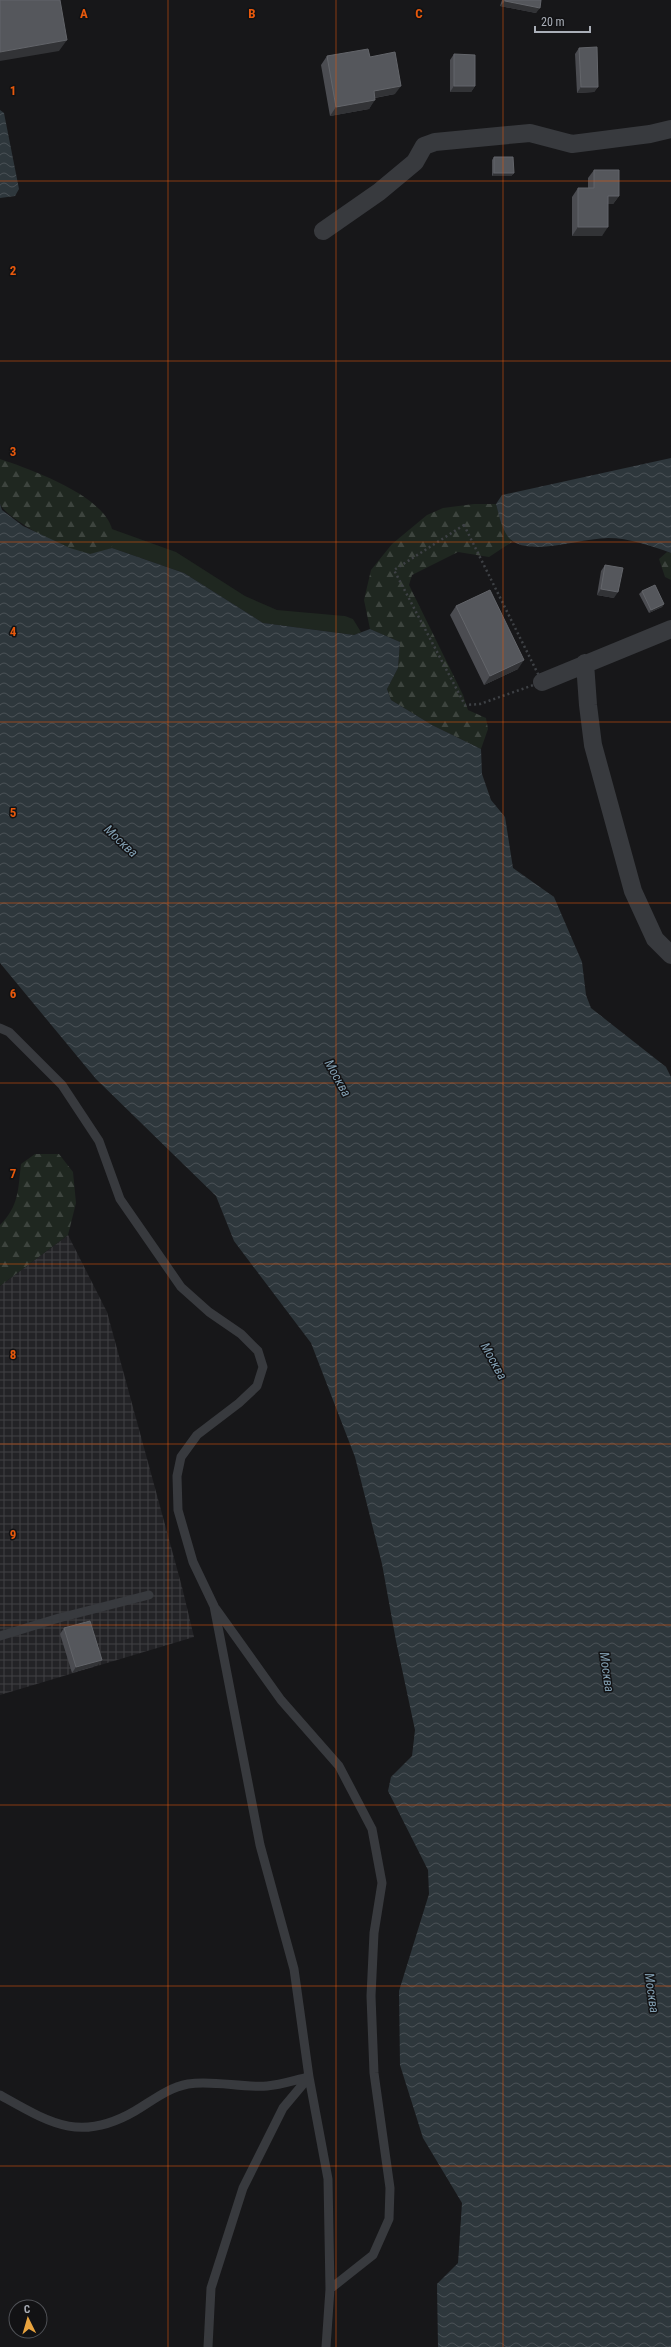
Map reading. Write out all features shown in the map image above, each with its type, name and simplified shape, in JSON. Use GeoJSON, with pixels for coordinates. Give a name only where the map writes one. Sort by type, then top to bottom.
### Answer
{"type":"FeatureCollection","features":[{"type":"Feature","properties":{"kind":"street"},"geometry":{"type":"LineString","coordinates":[[323,231],[379,192],[415,162],[424,146],[435,142],[530,133],[572,144],[650,134],[671,129]]}},
{"type":"Feature","properties":{"kind":"street"},"geometry":{"type":"LineString","coordinates":[[542,682],[585,663],[671,629]]}},
{"type":"Feature","properties":{"kind":"street"},"geometry":{"type":"LineString","coordinates":[[585,663],[593,745],[633,891],[655,939],[671,955]]}},
{"type":"Feature","properties":{"kind":"lane"},"geometry":{"type":"LineString","coordinates":[[0,1028],[9,1032],[62,1085],[99,1141],[120,1199],[181,1287],[209,1312],[241,1334],[258,1351],[263,1367],[257,1386],[239,1404],[197,1435],[181,1457],[177,1476],[178,1510],[192,1562],[214,1606],[281,1700],[339,1766],[372,1829],[382,1883],[374,1932],[371,1996],[374,2073],[390,2188],[389,2219],[373,2255],[330,2289]]}},
{"type":"Feature","properties":{"kind":"lane"},"geometry":{"type":"LineString","coordinates":[[0,1636],[59,1618],[149,1595]]}},
{"type":"Feature","properties":{"kind":"lane"},"geometry":{"type":"LineString","coordinates":[[214,1606],[260,1845],[294,1970],[309,2077],[328,2179],[330,2289],[326,2347]]}},
{"type":"Feature","properties":{"kind":"lane"},"geometry":{"type":"LineString","coordinates":[[0,2095],[43,2119],[76,2129],[104,2126],[134,2111],[162,2093],[188,2084],[267,2086],[309,2077]]}},
{"type":"Feature","properties":{"kind":"lane"},"geometry":{"type":"LineString","coordinates":[[208,2347],[211,2288],[244,2188],[283,2108],[309,2077]]}},
{"type":"Feature","properties":{"kind":"path"},"geometry":{"type":"LineString","coordinates":[[464,525],[542,682],[480,704],[464,705],[394,570],[464,525]]}},
{"type":"Feature","properties":{"kind":"shaded area"},"geometry":{"type":"Polygon","coordinates":[[[68,1235],[107,1312],[182,1587],[194,1637],[0,1695],[0,1286],[68,1235]]]}},
{"type":"Feature","properties":{"kind":"green space"},"geometry":{"type":"Polygon","coordinates":[[[0,459],[29,469],[64,485],[95,505],[106,517],[113,531],[112,548],[91,554],[71,549],[27,527],[5,511],[0,504],[0,459]]]}},
{"type":"Feature","properties":{"kind":"green space"},"geometry":{"type":"Polygon","coordinates":[[[474,504],[496,504],[501,522],[512,542],[489,557],[458,552],[412,575],[409,585],[463,695],[468,710],[486,718],[488,729],[481,749],[432,725],[391,700],[387,689],[398,668],[400,642],[370,629],[364,600],[371,570],[392,544],[427,515],[443,508],[474,504]]]}},
{"type":"Feature","properties":{"kind":"green space"},"geometry":{"type":"Polygon","coordinates":[[[112,529],[176,552],[245,596],[277,610],[345,616],[353,619],[361,632],[354,635],[263,623],[184,573],[112,548],[112,529]]]}},
{"type":"Feature","properties":{"kind":"green space"},"geometry":{"type":"Polygon","coordinates":[[[667,552],[671,553],[671,580],[665,577],[659,559],[667,552]]]}},
{"type":"Feature","properties":{"kind":"green space"},"geometry":{"type":"Polygon","coordinates":[[[35,1154],[59,1154],[73,1172],[76,1203],[68,1235],[0,1286],[0,1225],[11,1211],[14,1204],[18,1190],[21,1164],[35,1154]]]}},
{"type":"Feature","properties":{"kind":"water"},"geometry":{"type":"Polygon","coordinates":[[[0,110],[4,113],[19,189],[15,196],[0,198],[0,110]]]}},
{"type":"Feature","properties":{"kind":"water"},"geometry":{"type":"Polygon","coordinates":[[[671,458],[671,553],[640,543],[616,538],[597,539],[560,545],[535,547],[524,546],[510,539],[504,530],[496,504],[502,495],[671,458]]]}},
{"type":"Feature","properties":{"kind":"water","name":"Москва"},"geometry":{"type":"Polygon","coordinates":[[[0,504],[2,510],[23,526],[70,548],[90,554],[112,548],[184,573],[263,623],[354,635],[370,629],[400,642],[398,668],[387,689],[391,700],[432,725],[481,749],[482,774],[491,800],[505,817],[513,868],[554,897],[582,962],[586,995],[591,1008],[666,1067],[671,1077],[671,2347],[438,2347],[437,2284],[458,2263],[462,2203],[423,2138],[400,2065],[399,1991],[429,1894],[428,1870],[388,1791],[391,1777],[412,1756],[415,1730],[396,1641],[382,1564],[355,1457],[311,1343],[234,1241],[216,1196],[96,1079],[0,963],[0,504]]]}},
{"type":"Feature","properties":{"kind":"building"},"geometry":{"type":"Polygon","coordinates":[[[0,0],[60,0],[67,40],[0,52],[0,0]]]}},
{"type":"Feature","properties":{"kind":"building"},"geometry":{"type":"Polygon","coordinates":[[[505,0],[541,0],[540,8],[505,0]]]}},
{"type":"Feature","properties":{"kind":"building"},"geometry":{"type":"Polygon","coordinates":[[[597,47],[598,87],[581,87],[579,48],[597,47]]]}},
{"type":"Feature","properties":{"kind":"building"},"geometry":{"type":"Polygon","coordinates":[[[368,49],[370,57],[395,52],[401,86],[374,91],[375,100],[336,107],[327,56],[368,49]]]}},
{"type":"Feature","properties":{"kind":"building"},"geometry":{"type":"Polygon","coordinates":[[[454,54],[475,55],[475,86],[454,86],[454,54]]]}},
{"type":"Feature","properties":{"kind":"building"},"geometry":{"type":"Polygon","coordinates":[[[494,157],[513,157],[514,173],[494,173],[494,157]]]}},
{"type":"Feature","properties":{"kind":"building"},"geometry":{"type":"Polygon","coordinates":[[[594,170],[619,170],[619,196],[608,196],[608,227],[578,227],[578,188],[594,188],[594,170]]]}},
{"type":"Feature","properties":{"kind":"building"},"geometry":{"type":"Polygon","coordinates":[[[605,565],[623,568],[618,592],[601,589],[605,565]]]}},
{"type":"Feature","properties":{"kind":"building"},"geometry":{"type":"Polygon","coordinates":[[[655,585],[664,604],[651,610],[642,591],[655,585]]]}},
{"type":"Feature","properties":{"kind":"building"},"geometry":{"type":"Polygon","coordinates":[[[490,590],[524,660],[490,676],[456,606],[490,590]]]}},
{"type":"Feature","properties":{"kind":"building"},"geometry":{"type":"Polygon","coordinates":[[[90,1621],[102,1660],[76,1667],[64,1628],[90,1621]]]}}]}
